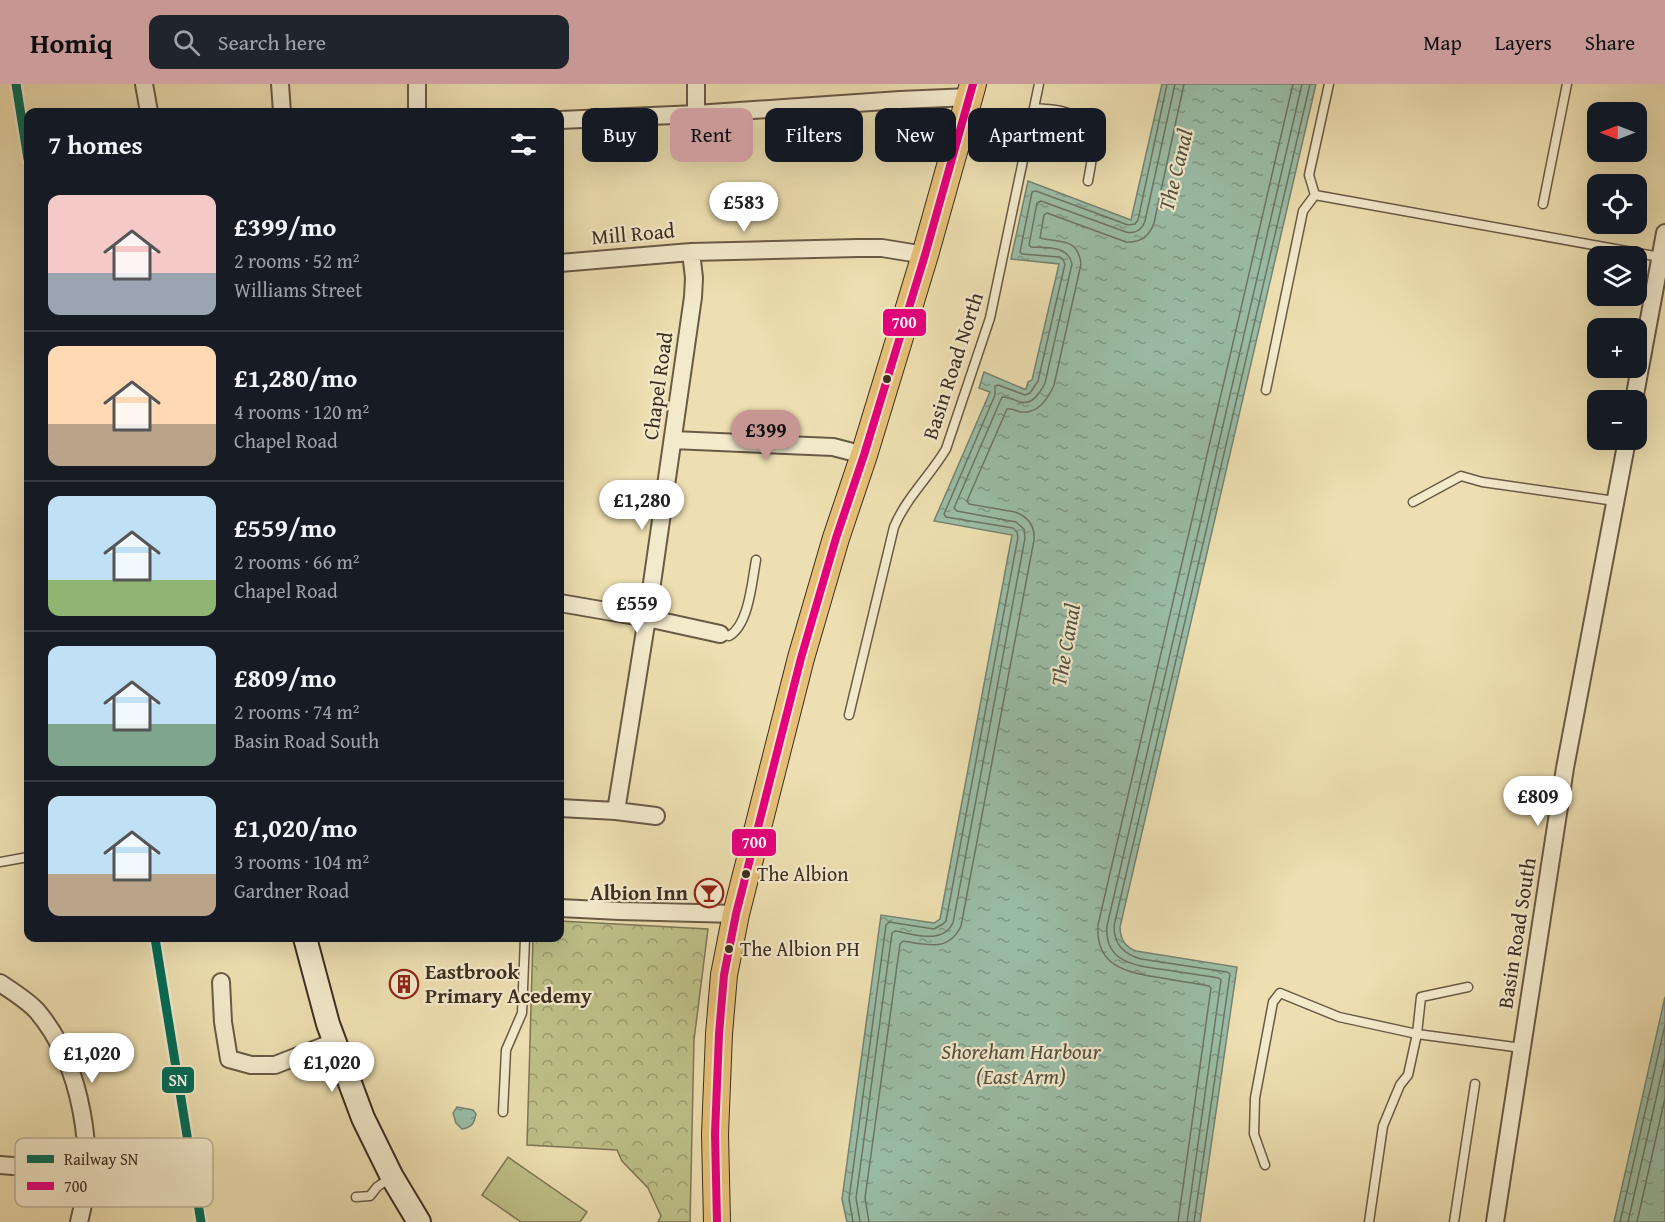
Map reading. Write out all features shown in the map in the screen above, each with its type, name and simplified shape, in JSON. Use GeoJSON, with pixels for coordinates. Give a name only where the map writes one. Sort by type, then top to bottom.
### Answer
{"type":"FeatureCollection","features":[{"type":"Feature","properties":{"kind":"main road"},"geometry":{"type":"LineString","coordinates":[[717,1222],[715,1134],[718,1034],[724,975],[736,914],[801,658],[836,538],[864,455],[925,255],[972,91]]}},
{"type":"Feature","properties":{"kind":"street"},"geometry":{"type":"LineString","coordinates":[[144,84],[148,108]]}},
{"type":"Feature","properties":{"kind":"street"},"geometry":{"type":"LineString","coordinates":[[280,84],[282,108]]}},
{"type":"Feature","properties":{"kind":"street"},"geometry":{"type":"LineString","coordinates":[[417,84],[417,108]]}},
{"type":"Feature","properties":{"kind":"street"},"geometry":{"type":"LineString","coordinates":[[696,84],[696,108]]}},
{"type":"Feature","properties":{"kind":"street"},"geometry":{"type":"LineString","coordinates":[[753,110],[900,100],[972,91]]}},
{"type":"Feature","properties":{"kind":"street"},"geometry":{"type":"LineString","coordinates":[[564,120],[670,115]]}},
{"type":"Feature","properties":{"kind":"street"},"geometry":{"type":"LineString","coordinates":[[1636,390],[1665,232]]}},
{"type":"Feature","properties":{"kind":"street","name":"Mill Road"},"geometry":{"type":"LineString","coordinates":[[564,263],[691,252],[858,248],[882,248],[925,255]]}},
{"type":"Feature","properties":{"kind":"street","name":"Chapel Road"},"geometry":{"type":"LineString","coordinates":[[616,811],[647,618],[693,297],[694,278],[691,252]]}},
{"type":"Feature","properties":{"kind":"street"},"geometry":{"type":"LineString","coordinates":[[673,440],[833,447],[864,455]]}},
{"type":"Feature","properties":{"kind":"street","name":"Basin Road South"},"geometry":{"type":"LineString","coordinates":[[1495,1222],[1565,768],[1625,450]]}},
{"type":"Feature","properties":{"kind":"street"},"geometry":{"type":"LineString","coordinates":[[564,604],[720,634]]}},
{"type":"Feature","properties":{"kind":"street"},"geometry":{"type":"LineString","coordinates":[[564,808],[656,816]]}},
{"type":"Feature","properties":{"kind":"street"},"geometry":{"type":"LineString","coordinates":[[564,908],[736,914]]}},
{"type":"Feature","properties":{"kind":"street"},"geometry":{"type":"LineString","coordinates":[[306,942],[328,1024],[363,1118],[392,1177],[419,1222]]}},
{"type":"Feature","properties":{"kind":"street"},"geometry":{"type":"LineString","coordinates":[[221,982],[223,1022],[229,1059],[251,1065],[275,1065],[334,1042]]}},
{"type":"Feature","properties":{"kind":"street"},"geometry":{"type":"LineString","coordinates":[[0,983],[36,1010],[56,1038],[72,1076],[84,1118],[85,1138]]}},
{"type":"Feature","properties":{"kind":"street"},"geometry":{"type":"LineString","coordinates":[[0,1165],[15,1166]]}},
{"type":"Feature","properties":{"kind":"street"},"geometry":{"type":"LineString","coordinates":[[78,1222],[80,1207]]}},
{"type":"Feature","properties":{"kind":"lane","name":"Basin Road North"},"geometry":{"type":"LineString","coordinates":[[1034,108],[1039,84]]}},
{"type":"Feature","properties":{"kind":"lane"},"geometry":{"type":"LineString","coordinates":[[1315,195],[1309,175],[1329,84]]}},
{"type":"Feature","properties":{"kind":"lane"},"geometry":{"type":"LineString","coordinates":[[1544,204],[1567,84]]}},
{"type":"Feature","properties":{"kind":"lane","name":"Basin Road North"},"geometry":{"type":"LineString","coordinates":[[849,715],[894,527],[904,507],[936,466],[946,449],[990,318],[1023,162]]}},
{"type":"Feature","properties":{"kind":"lane"},"geometry":{"type":"LineString","coordinates":[[1088,181],[1092,162]]}},
{"type":"Feature","properties":{"kind":"lane"},"geometry":{"type":"LineString","coordinates":[[1315,195],[1660,257]]}},
{"type":"Feature","properties":{"kind":"lane"},"geometry":{"type":"LineString","coordinates":[[1266,390],[1303,211],[1315,195]]}},
{"type":"Feature","properties":{"kind":"lane"},"geometry":{"type":"LineString","coordinates":[[1413,502],[1461,476],[1482,482],[1615,501]]}},
{"type":"Feature","properties":{"kind":"lane"},"geometry":{"type":"LineString","coordinates":[[720,634],[729,636],[735,633],[745,615],[756,560]]}},
{"type":"Feature","properties":{"kind":"lane"},"geometry":{"type":"LineString","coordinates":[[0,862],[24,858]]}},
{"type":"Feature","properties":{"kind":"lane"},"geometry":{"type":"LineString","coordinates":[[503,1112],[506,1050],[522,1013],[525,942]]}},
{"type":"Feature","properties":{"kind":"lane"},"geometry":{"type":"LineString","coordinates":[[1369,1222],[1383,1126],[1400,1085],[1408,1075],[1417,1034],[1421,997],[1468,987]]}},
{"type":"Feature","properties":{"kind":"lane"},"geometry":{"type":"LineString","coordinates":[[1265,1165],[1254,1134],[1255,1098],[1273,1002],[1280,993],[1339,1017],[1417,1034],[1522,1048]]}},
{"type":"Feature","properties":{"kind":"lane"},"geometry":{"type":"LineString","coordinates":[[1454,1222],[1475,1084]]}},
{"type":"Feature","properties":{"kind":"lane"},"geometry":{"type":"LineString","coordinates":[[356,1197],[370,1196],[377,1187],[392,1177]]}},
{"type":"Feature","properties":{"kind":"green space"},"geometry":{"type":"Polygon","coordinates":[[[564,921],[708,929],[694,1040],[690,1222],[658,1222],[661,1216],[648,1188],[622,1161],[617,1150],[527,1145],[533,942],[564,942],[564,921]]]}},
{"type":"Feature","properties":{"kind":"green space"},"geometry":{"type":"Polygon","coordinates":[[[508,1157],[587,1212],[580,1222],[521,1222],[482,1195],[508,1157]]]}},
{"type":"Feature","properties":{"kind":"water","name":"Shoreham Harbour (East Arm)"},"geometry":{"type":"Polygon","coordinates":[[[1162,84],[1316,84],[1120,927],[1124,942],[1136,951],[1237,967],[1200,1222],[847,1222],[842,1199],[881,915],[934,923],[940,919],[1012,535],[934,521],[990,392],[979,388],[984,372],[1024,389],[1032,380],[1059,264],[1011,259],[1028,181],[1131,220],[1162,84]]]}},
{"type":"Feature","properties":{"kind":"water"},"geometry":{"type":"Polygon","coordinates":[[[1665,997],[1665,1222],[1614,1222],[1665,997]]]}},
{"type":"Feature","properties":{"kind":"water"},"geometry":{"type":"Polygon","coordinates":[[[457,1107],[473,1110],[476,1114],[470,1126],[462,1129],[456,1123],[453,1113],[457,1107]]]}},
{"type":"Feature","properties":{"kind":"rail line","name":"SN"},"geometry":{"type":"LineString","coordinates":[[16,84],[24,134]]}},
{"type":"Feature","properties":{"kind":"rail line","name":"SN"},"geometry":{"type":"LineString","coordinates":[[156,942],[187,1138]]}},
{"type":"Feature","properties":{"kind":"rail line","name":"SN"},"geometry":{"type":"LineString","coordinates":[[199,1207],[201,1222]]}},
{"type":"Feature","properties":{"kind":"transit line","name":"700"},"geometry":{"type":"LineString","coordinates":[[717,1222],[715,1134],[719,1034],[724,975],[736,914],[801,658],[836,538],[864,455],[925,255],[973,84]]}},
{"type":"Feature","properties":{"kind":"place","name":"The Albion"},"geometry":{"type":"Point","coordinates":[746,874]}},
{"type":"Feature","properties":{"kind":"place","name":"Albion Inn"},"geometry":{"type":"Point","coordinates":[709,893]}},
{"type":"Feature","properties":{"kind":"place","name":"The Albion PH"},"geometry":{"type":"Point","coordinates":[729,949]}},
{"type":"Feature","properties":{"kind":"place","name":"Eastbrook Primary Acedemy"},"geometry":{"type":"Point","coordinates":[404,984]}},
{"type":"Feature","properties":{"kind":"water label","name":"The Canal"},"geometry":{"type":"Point","coordinates":[1175,170]}},
{"type":"Feature","properties":{"kind":"water label","name":"The Canal"},"geometry":{"type":"Point","coordinates":[1065,645]}}]}
